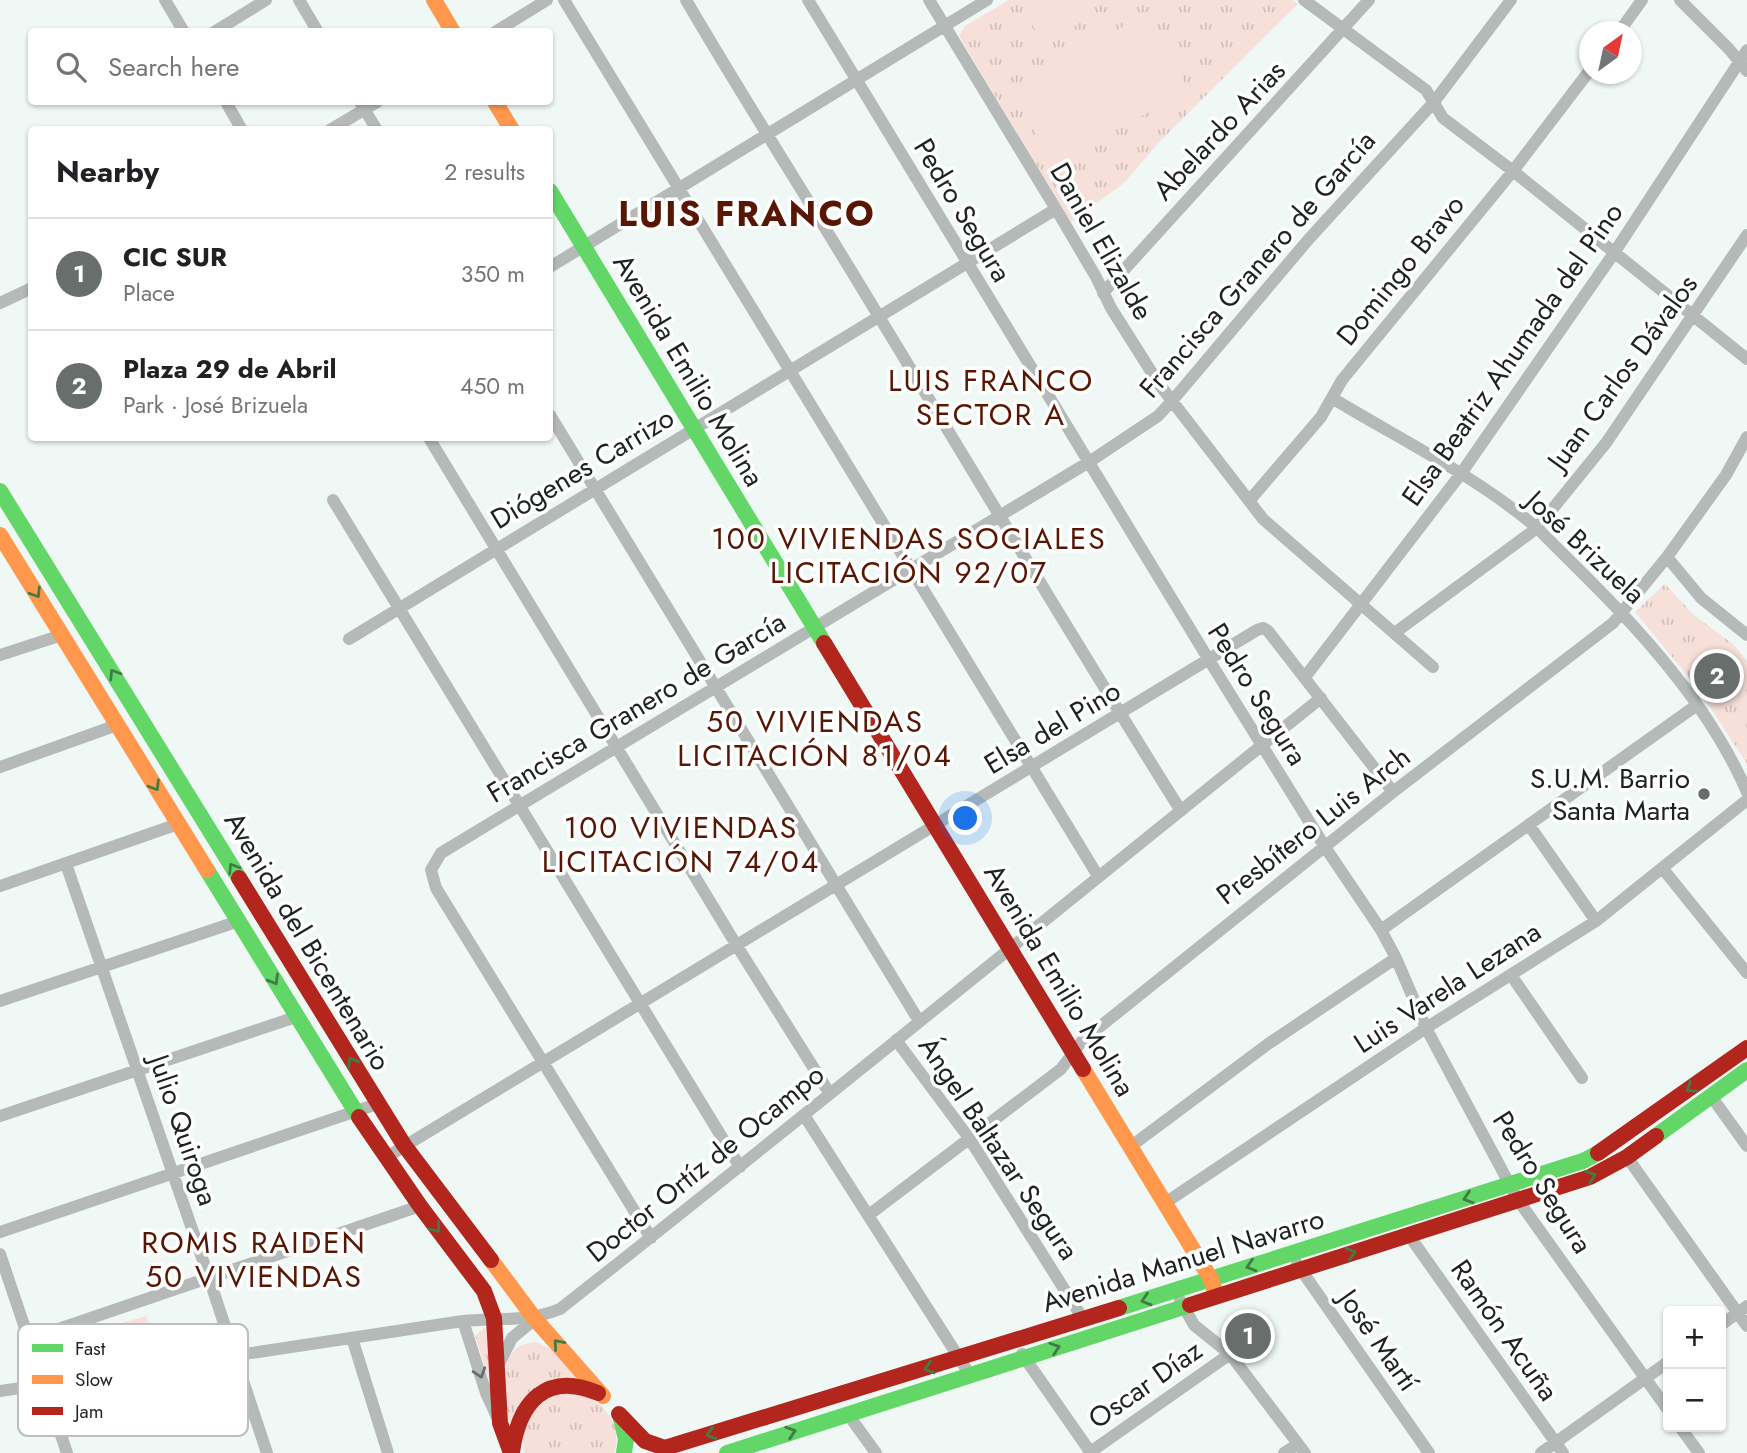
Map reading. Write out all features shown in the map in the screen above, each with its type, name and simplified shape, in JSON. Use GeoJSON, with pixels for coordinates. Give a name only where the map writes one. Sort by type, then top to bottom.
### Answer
{"type":"FeatureCollection","features":[{"type":"Feature","properties":{"kind":"main road"},"geometry":{"type":"LineString","coordinates":[[434,0],[451,28]]}},
{"type":"Feature","properties":{"kind":"main road"},"geometry":{"type":"LineString","coordinates":[[497,105],[510,126]]}},
{"type":"Feature","properties":{"kind":"main road","name":"Avenida Emilio Molina"},"geometry":{"type":"LineString","coordinates":[[553,196],[1211,1279],[1216,1295]]}},
{"type":"Feature","properties":{"kind":"main road","name":"Avenida del Bicentenario"},"geometry":{"type":"LineString","coordinates":[[0,491],[376,1104],[535,1319],[619,1414]]}},
{"type":"Feature","properties":{"kind":"main road","name":"Avenida del Bicentenario"},"geometry":{"type":"LineString","coordinates":[[1,538],[385,1158],[484,1291],[494,1318],[500,1423],[512,1453]]}},
{"type":"Feature","properties":{"kind":"main road","name":"Avenida Manuel Navarro"},"geometry":{"type":"LineString","coordinates":[[727,1453],[1216,1295],[1295,1261],[1583,1161],[1601,1152],[1747,1048]]}},
{"type":"Feature","properties":{"kind":"main road","name":"Avenida Manuel Navarro"},"geometry":{"type":"LineString","coordinates":[[619,1414],[645,1443],[656,1450],[665,1448],[960,1359],[1211,1279],[1408,1234],[1600,1173],[1627,1157],[1747,1070]]}},
{"type":"Feature","properties":{"kind":"main road"},"geometry":{"type":"LineString","coordinates":[[512,1453],[521,1415],[537,1394],[551,1387],[566,1385],[581,1386],[603,1396]]}},
{"type":"Feature","properties":{"kind":"main road"},"geometry":{"type":"LineString","coordinates":[[619,1414],[626,1439],[625,1453]]}},
{"type":"Feature","properties":{"kind":"street"},"geometry":{"type":"LineString","coordinates":[[165,0],[182,28]]}},
{"type":"Feature","properties":{"kind":"street"},"geometry":{"type":"LineString","coordinates":[[220,28],[265,0]]}},
{"type":"Feature","properties":{"kind":"street"},"geometry":{"type":"LineString","coordinates":[[299,0],[316,28]]}},
{"type":"Feature","properties":{"kind":"street"},"geometry":{"type":"LineString","coordinates":[[502,28],[547,0]]}},
{"type":"Feature","properties":{"kind":"street"},"geometry":{"type":"LineString","coordinates":[[564,0],[909,570],[1098,876]]}},
{"type":"Feature","properties":{"kind":"street"},"geometry":{"type":"LineString","coordinates":[[686,0],[1181,811]]}},
{"type":"Feature","properties":{"kind":"street","name":"Pedro Segura"},"geometry":{"type":"LineString","coordinates":[[808,0],[1209,660],[1325,847],[1381,930],[1426,1028],[1518,1200],[1663,1403]]}},
{"type":"Feature","properties":{"kind":"street","name":"Daniel Elizalde"},"geometry":{"type":"LineString","coordinates":[[929,0],[1056,209],[1103,293],[1172,401],[1263,519],[1363,603],[1433,667]]}},
{"type":"Feature","properties":{"kind":"street"},"geometry":{"type":"LineString","coordinates":[[553,265],[987,0]]}},
{"type":"Feature","properties":{"kind":"street"},"geometry":{"type":"LineString","coordinates":[[1304,0],[1426,90],[1443,118],[1747,359]]}},
{"type":"Feature","properties":{"kind":"street","name":"Abelardo Arias"},"geometry":{"type":"LineString","coordinates":[[1103,293],[1369,0]]}},
{"type":"Feature","properties":{"kind":"street","name":"Francisca Granero de García"},"geometry":{"type":"LineString","coordinates":[[544,1063],[436,888],[432,870],[442,853],[1151,422],[1172,401],[1308,240],[1434,102],[1511,0]]}},
{"type":"Feature","properties":{"kind":"street"},"geometry":{"type":"LineString","coordinates":[[1627,21],[1643,0]]}},
{"type":"Feature","properties":{"kind":"street"},"geometry":{"type":"LineString","coordinates":[[1680,0],[1743,67]]}},
{"type":"Feature","properties":{"kind":"street","name":"Elsa Beatriz Ahumada del Pino"},"geometry":{"type":"LineString","coordinates":[[1305,677],[1460,475],[1743,67],[1747,50]]}},
{"type":"Feature","properties":{"kind":"street","name":"Domingo Bravo"},"geometry":{"type":"LineString","coordinates":[[1249,501],[1321,417],[1342,380],[1513,171],[1579,84]]}},
{"type":"Feature","properties":{"kind":"street"},"geometry":{"type":"LineString","coordinates":[[228,105],[240,126]]}},
{"type":"Feature","properties":{"kind":"street"},"geometry":{"type":"LineString","coordinates":[[335,126],[362,105],[375,126]]}},
{"type":"Feature","properties":{"kind":"street","name":"Diógenes Carrizo"},"geometry":{"type":"LineString","coordinates":[[349,639],[1056,209]]}},
{"type":"Feature","properties":{"kind":"street","name":"Juan Carlos Dávalos"},"geometry":{"type":"LineString","coordinates":[[1396,632],[1537,528],[1606,443],[1747,235]]}},
{"type":"Feature","properties":{"kind":"street"},"geometry":{"type":"LineString","coordinates":[[0,303],[28,290]]}},
{"type":"Feature","properties":{"kind":"street","name":"José Brizuela"},"geometry":{"type":"LineString","coordinates":[[1332,398],[1460,475],[1537,528],[1623,612],[1697,705],[1738,772],[1747,792]]}},
{"type":"Feature","properties":{"kind":"street","name":"Ángel Baltazar Segura"},"geometry":{"type":"LineString","coordinates":[[553,420],[919,1021]]}},
{"type":"Feature","properties":{"kind":"street","name":"Presbítero Luis Arch"},"geometry":{"type":"LineString","coordinates":[[870,1214],[1061,1069],[1082,1041],[1325,847],[1613,623],[1667,557],[1726,475],[1747,437]]}},
{"type":"Feature","properties":{"kind":"street"},"geometry":{"type":"LineString","coordinates":[[431,441],[737,946],[830,1094]]}},
{"type":"Feature","properties":{"kind":"street"},"geometry":{"type":"LineString","coordinates":[[333,500],[740,1167]]}},
{"type":"Feature","properties":{"kind":"street"},"geometry":{"type":"LineString","coordinates":[[1667,557],[1701,598],[1747,633]]}},
{"type":"Feature","properties":{"kind":"street","name":"Elsa del Pino"},"geometry":{"type":"LineString","coordinates":[[385,1158],[1256,630],[1263,628],[1268,631],[1305,677]]}},
{"type":"Feature","properties":{"kind":"street"},"geometry":{"type":"LineString","coordinates":[[0,655],[62,635]]}},
{"type":"Feature","properties":{"kind":"street"},"geometry":{"type":"LineString","coordinates":[[1305,677],[1394,793]]}},
{"type":"Feature","properties":{"kind":"street","name":"Doctor Ortíz de Ocampo"},"geometry":{"type":"LineString","coordinates":[[248,1353],[463,1321],[494,1318],[535,1319],[560,1309],[1321,698]]}},
{"type":"Feature","properties":{"kind":"street"},"geometry":{"type":"LineString","coordinates":[[1381,930],[1697,705]]}},
{"type":"Feature","properties":{"kind":"street"},"geometry":{"type":"LineString","coordinates":[[0,768],[117,725]]}},
{"type":"Feature","properties":{"kind":"street","name":"Luis Varela Lezana"},"geometry":{"type":"LineString","coordinates":[[1165,1203],[1426,1028],[1596,921],[1747,800]]}},
{"type":"Feature","properties":{"kind":"street"},"geometry":{"type":"LineString","coordinates":[[0,886],[178,824]]}},
{"type":"Feature","properties":{"kind":"street"},"geometry":{"type":"LineString","coordinates":[[1529,825],[1596,921]]}},
{"type":"Feature","properties":{"kind":"street","name":"Julio Quiroga"},"geometry":{"type":"LineString","coordinates":[[66,864],[225,1324]]}},
{"type":"Feature","properties":{"kind":"street"},"geometry":{"type":"LineString","coordinates":[[1663,869],[1747,973]]}},
{"type":"Feature","properties":{"kind":"street"},"geometry":{"type":"LineString","coordinates":[[0,1001],[239,921]]}},
{"type":"Feature","properties":{"kind":"street"},"geometry":{"type":"LineString","coordinates":[[1130,1147],[1268,1044],[1396,958]]}},
{"type":"Feature","properties":{"kind":"street"},"geometry":{"type":"LineString","coordinates":[[1511,975],[1582,1078]]}},
{"type":"Feature","properties":{"kind":"street"},"geometry":{"type":"LineString","coordinates":[[0,1116],[296,1017]]}},
{"type":"Feature","properties":{"kind":"street","name":"Ángel Baltazar Segura"},"geometry":{"type":"LineString","coordinates":[[896,1040],[969,1138],[1083,1319]]}},
{"type":"Feature","properties":{"kind":"street"},"geometry":{"type":"LineString","coordinates":[[544,1063],[651,1238]]}},
{"type":"Feature","properties":{"kind":"street"},"geometry":{"type":"LineString","coordinates":[[1711,1096],[1747,1146]]}},
{"type":"Feature","properties":{"kind":"street"},"geometry":{"type":"LineString","coordinates":[[0,1232],[376,1104]]}},
{"type":"Feature","properties":{"kind":"street"},"geometry":{"type":"LineString","coordinates":[[804,1115],[870,1214],[970,1375]]}},
{"type":"Feature","properties":{"kind":"street"},"geometry":{"type":"LineString","coordinates":[[1627,1157],[1742,1309],[1747,1326]]}},
{"type":"Feature","properties":{"kind":"street"},"geometry":{"type":"LineString","coordinates":[[73,1324],[420,1206]]}},
{"type":"Feature","properties":{"kind":"street","name":"Ramón Acuña"},"geometry":{"type":"LineString","coordinates":[[1408,1234],[1559,1448]]}},
{"type":"Feature","properties":{"kind":"street"},"geometry":{"type":"LineString","coordinates":[[0,1254],[24,1324]]}},
{"type":"Feature","properties":{"kind":"street","name":"José Martí"},"geometry":{"type":"LineString","coordinates":[[1295,1261],[1429,1453]]}},
{"type":"Feature","properties":{"kind":"street"},"geometry":{"type":"LineString","coordinates":[[1177,1290],[1182,1306],[1194,1325],[1230,1354],[1301,1448],[1284,1453]]}},
{"type":"Feature","properties":{"kind":"street"},"geometry":{"type":"LineString","coordinates":[[1726,1321],[1742,1309]]}},
{"type":"Feature","properties":{"kind":"street"},"geometry":{"type":"LineString","coordinates":[[497,1370],[512,1338],[535,1319]]}},
{"type":"Feature","properties":{"kind":"street"},"geometry":{"type":"LineString","coordinates":[[463,1321],[486,1393],[500,1423]]}},
{"type":"Feature","properties":{"kind":"street"},"geometry":{"type":"LineString","coordinates":[[352,1338],[388,1453]]}},
{"type":"Feature","properties":{"kind":"street"},"geometry":{"type":"LineString","coordinates":[[1017,1340],[1023,1358],[1090,1453]]}},
{"type":"Feature","properties":{"kind":"street","name":"Oscar Díaz"},"geometry":{"type":"LineString","coordinates":[[1090,1453],[1230,1354]]}},
{"type":"Feature","properties":{"kind":"street"},"geometry":{"type":"LineString","coordinates":[[1541,1453],[1559,1448],[1663,1366]]}},
{"type":"Feature","properties":{"kind":"street","name":"Doctor Ortíz de Ocampo"},"geometry":{"type":"LineString","coordinates":[[0,1391],[18,1388]]}},
{"type":"Feature","properties":{"kind":"street","name":"Julio Quiroga"},"geometry":{"type":"LineString","coordinates":[[248,1395],[267,1453]]}},
{"type":"Feature","properties":{"kind":"street"},"geometry":{"type":"LineString","coordinates":[[847,1413],[876,1453]]}},
{"type":"Feature","properties":{"kind":"street"},"geometry":{"type":"LineString","coordinates":[[1684,1432],[1699,1453]]}},
{"type":"Feature","properties":{"kind":"street"},"geometry":{"type":"LineString","coordinates":[[61,1436],[67,1453]]}},
{"type":"Feature","properties":{"kind":"green space"},"geometry":{"type":"Polygon","coordinates":[[[1009,0],[1292,0],[1298,4],[1161,140],[1124,183],[1071,222],[959,36],[965,26],[1009,0]]]}},
{"type":"Feature","properties":{"kind":"green space"},"geometry":{"type":"Polygon","coordinates":[[[1070,0],[1083,21],[1044,45],[1030,21],[1070,0]]]}},
{"type":"Feature","properties":{"kind":"green space"},"geometry":{"type":"Polygon","coordinates":[[[1146,14],[1189,90],[1053,165],[1010,89],[1146,14]]]}},
{"type":"Feature","properties":{"kind":"green space"},"geometry":{"type":"Polygon","coordinates":[[[1665,584],[1694,615],[1733,644],[1747,661],[1747,764],[1699,690],[1635,612],[1665,584]]]}},
{"type":"Feature","properties":{"kind":"green space"},"geometry":{"type":"Polygon","coordinates":[[[146,1316],[148,1324],[118,1324],[146,1316]]]}},
{"type":"Feature","properties":{"kind":"green space"},"geometry":{"type":"Polygon","coordinates":[[[488,1325],[491,1386],[475,1336],[488,1325]]]}},
{"type":"Feature","properties":{"kind":"green space"},"geometry":{"type":"Polygon","coordinates":[[[535,1342],[555,1353],[582,1380],[553,1381],[536,1388],[509,1425],[504,1387],[507,1362],[513,1352],[522,1345],[535,1342]]]}},
{"type":"Feature","properties":{"kind":"green space"},"geometry":{"type":"Polygon","coordinates":[[[574,1392],[593,1401],[608,1414],[616,1432],[614,1453],[524,1453],[524,1429],[534,1410],[551,1398],[574,1392]]]}},
{"type":"Feature","properties":{"kind":"traffic: fast"},"geometry":{"type":"LineString","coordinates":[[553,196],[824,643]]}},
{"type":"Feature","properties":{"kind":"traffic: fast"},"geometry":{"type":"LineString","coordinates":[[0,491],[239,878]]}},
{"type":"Feature","properties":{"kind":"traffic: fast"},"geometry":{"type":"LineString","coordinates":[[207,870],[359,1117]]}},
{"type":"Feature","properties":{"kind":"traffic: fast"},"geometry":{"type":"LineString","coordinates":[[1656,1136],[1747,1070]]}},
{"type":"Feature","properties":{"kind":"traffic: fast"},"geometry":{"type":"LineString","coordinates":[[1119,1308],[1583,1161],[1598,1153]]}},
{"type":"Feature","properties":{"kind":"traffic: fast"},"geometry":{"type":"LineString","coordinates":[[727,1453],[1190,1305]]}},
{"type":"Feature","properties":{"kind":"traffic: fast"},"geometry":{"type":"LineString","coordinates":[[621,1419],[626,1439],[624,1453]]}},
{"type":"Feature","properties":{"kind":"traffic: slow"},"geometry":{"type":"LineString","coordinates":[[434,0],[451,28]]}},
{"type":"Feature","properties":{"kind":"traffic: slow"},"geometry":{"type":"LineString","coordinates":[[497,105],[510,126]]}},
{"type":"Feature","properties":{"kind":"traffic: slow"},"geometry":{"type":"LineString","coordinates":[[0,535],[207,870]]}},
{"type":"Feature","properties":{"kind":"traffic: slow"},"geometry":{"type":"LineString","coordinates":[[1083,1069],[1211,1279],[1216,1295]]}},
{"type":"Feature","properties":{"kind":"traffic: slow"},"geometry":{"type":"LineString","coordinates":[[491,1260],[535,1319],[603,1396]]}},
{"type":"Feature","properties":{"kind":"traffic: jam"},"geometry":{"type":"LineString","coordinates":[[824,643],[1083,1069]]}},
{"type":"Feature","properties":{"kind":"traffic: jam"},"geometry":{"type":"LineString","coordinates":[[239,878],[404,1145],[491,1260]]}},
{"type":"Feature","properties":{"kind":"traffic: jam"},"geometry":{"type":"LineString","coordinates":[[1598,1153],[1747,1048]]}},
{"type":"Feature","properties":{"kind":"traffic: jam"},"geometry":{"type":"LineString","coordinates":[[359,1117],[420,1206],[484,1291],[494,1318],[500,1423],[511,1453]]}},
{"type":"Feature","properties":{"kind":"traffic: jam"},"geometry":{"type":"LineString","coordinates":[[1190,1305],[1590,1177],[1627,1157],[1656,1136]]}},
{"type":"Feature","properties":{"kind":"traffic: jam"},"geometry":{"type":"LineString","coordinates":[[619,1414],[645,1441],[665,1448],[1119,1308]]}},
{"type":"Feature","properties":{"kind":"traffic: jam"},"geometry":{"type":"LineString","coordinates":[[512,1452],[521,1419],[538,1396],[550,1389],[564,1386],[580,1387],[598,1393]]}},
{"type":"Feature","properties":{"kind":"place","name":"Plaza 29 de Abril"},"geometry":{"type":"Point","coordinates":[1717,676]}},
{"type":"Feature","properties":{"kind":"place","name":"S.U.M. Barrio Santa Marta"},"geometry":{"type":"Point","coordinates":[1704,794]}},
{"type":"Feature","properties":{"kind":"place","name":"CIC SUR"},"geometry":{"type":"Point","coordinates":[1248,1336]}},
{"type":"Feature","properties":{"kind":"district","name":"LUIS FRANCO"},"geometry":{"type":"Point","coordinates":[747,214]}},
{"type":"Feature","properties":{"kind":"district","name":"LUIS FRANCO SECTOR A"},"geometry":{"type":"Point","coordinates":[991,398]}},
{"type":"Feature","properties":{"kind":"district","name":"100 VIVIENDAS SOCIALES LICITACIÓN 92/07"},"geometry":{"type":"Point","coordinates":[909,556]}},
{"type":"Feature","properties":{"kind":"district","name":"50 VIVIENDAS LICITACIÓN 81/04"},"geometry":{"type":"Point","coordinates":[815,739]}},
{"type":"Feature","properties":{"kind":"district","name":"100 VIVIENDAS LICITACIÓN 74/04"},"geometry":{"type":"Point","coordinates":[681,845]}},
{"type":"Feature","properties":{"kind":"district","name":"ROMIS RAIDEN 50 VIVIENDAS"},"geometry":{"type":"Point","coordinates":[254,1260]}}]}
